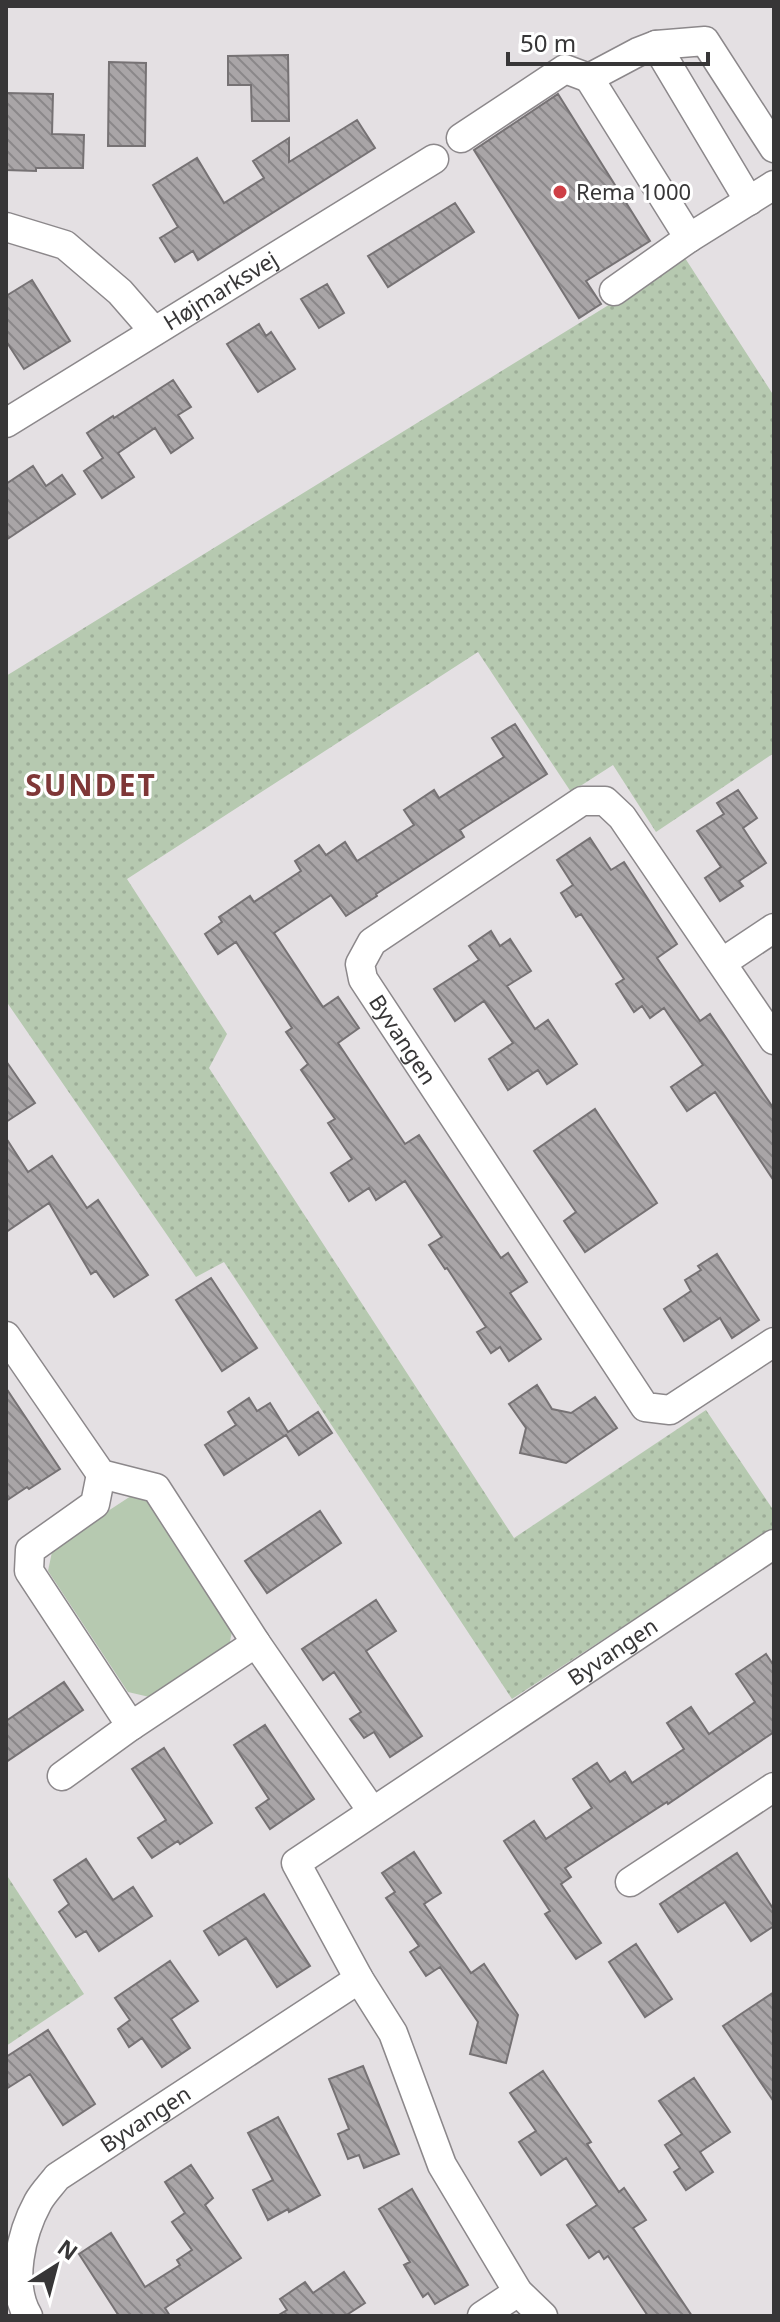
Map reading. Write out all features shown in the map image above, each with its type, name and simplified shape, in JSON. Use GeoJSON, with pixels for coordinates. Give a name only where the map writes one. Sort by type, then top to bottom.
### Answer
{"type":"FeatureCollection","features":[{"type":"Feature","properties":{"kind":"street"},"geometry":{"type":"LineString","coordinates":[[589,78],[656,45],[705,41],[774,148]]}},
{"type":"Feature","properties":{"kind":"street"},"geometry":{"type":"LineString","coordinates":[[656,45],[749,201]]}},
{"type":"Feature","properties":{"kind":"street"},"geometry":{"type":"LineString","coordinates":[[461,138],[565,69],[589,78],[689,238]]}},
{"type":"Feature","properties":{"kind":"street","name":"Højmarksvej"},"geometry":{"type":"LineString","coordinates":[[6,423],[434,159]]}},
{"type":"Feature","properties":{"kind":"street"},"geometry":{"type":"LineString","coordinates":[[614,291],[689,238],[774,185]]}},
{"type":"Feature","properties":{"kind":"street"},"geometry":{"type":"LineString","coordinates":[[6,227],[65,245],[120,292],[154,331]]}},
{"type":"Feature","properties":{"kind":"street","name":"Byvangen"},"geometry":{"type":"LineString","coordinates":[[774,1040],[622,817],[605,801],[582,801],[372,942],[360,964],[363,979],[645,1407],[670,1410],[774,1342]]}},
{"type":"Feature","properties":{"kind":"street"},"geometry":{"type":"LineString","coordinates":[[723,962],[774,928]]}},
{"type":"Feature","properties":{"kind":"street"},"geometry":{"type":"LineString","coordinates":[[6,1336],[101,1474],[156,1488],[256,1643],[372,1811]]}},
{"type":"Feature","properties":{"kind":"street"},"geometry":{"type":"LineString","coordinates":[[101,1474],[95,1504],[30,1550],[29,1571],[131,1726]]}},
{"type":"Feature","properties":{"kind":"street","name":"Byvangen"},"geometry":{"type":"LineString","coordinates":[[543,2316],[518,2292],[442,2165],[393,2033],[359,1979],[296,1863],[774,1544]]}},
{"type":"Feature","properties":{"kind":"street"},"geometry":{"type":"LineString","coordinates":[[62,1776],[256,1643]]}},
{"type":"Feature","properties":{"kind":"street"},"geometry":{"type":"LineString","coordinates":[[630,1882],[774,1787]]}},
{"type":"Feature","properties":{"kind":"street","name":"Byvangen"},"geometry":{"type":"LineString","coordinates":[[28,2316],[19,2291],[20,2247],[38,2202],[57,2177],[359,1979]]}},
{"type":"Feature","properties":{"kind":"street"},"geometry":{"type":"LineString","coordinates":[[482,2316],[518,2292]]}},
{"type":"Feature","properties":{"kind":"green space"},"geometry":{"type":"Polygon","coordinates":[[[685,258],[774,396],[774,753],[656,832],[613,765],[571,792],[478,652],[127,879],[227,1034],[209,1068],[514,1538],[706,1410],[774,1511],[774,1528],[512,1699],[224,1262],[196,1277],[6,1001],[6,676],[685,258]]]}},
{"type":"Feature","properties":{"kind":"green space"},"geometry":{"type":"Polygon","coordinates":[[[134,1494],[153,1497],[234,1621],[228,1652],[158,1699],[128,1692],[48,1571],[53,1547],[134,1494]]]}},
{"type":"Feature","properties":{"kind":"green space"},"geometry":{"type":"Polygon","coordinates":[[[6,1874],[84,1994],[6,2046],[6,1874]]]}},
{"type":"Feature","properties":{"kind":"building"},"geometry":{"type":"Polygon","coordinates":[[[288,55],[289,121],[252,121],[251,85],[228,85],[228,56],[288,55]]]}},
{"type":"Feature","properties":{"kind":"building"},"geometry":{"type":"Polygon","coordinates":[[[109,62],[146,63],[145,146],[108,146],[109,62]]]}},
{"type":"Feature","properties":{"kind":"building"},"geometry":{"type":"Polygon","coordinates":[[[6,93],[53,94],[52,134],[84,135],[83,168],[6,170],[6,93]]]}},
{"type":"Feature","properties":{"kind":"building","name":"Rema 1000"},"geometry":{"type":"Polygon","coordinates":[[[558,94],[650,241],[586,281],[601,304],[579,318],[474,150],[558,94]]]}},
{"type":"Feature","properties":{"kind":"building"},"geometry":{"type":"Polygon","coordinates":[[[357,120],[375,148],[198,260],[193,251],[175,262],[160,238],[178,227],[153,185],[197,158],[224,203],[264,178],[253,161],[289,138],[289,162],[357,120]]]}},
{"type":"Feature","properties":{"kind":"building"},"geometry":{"type":"Polygon","coordinates":[[[455,203],[474,232],[388,287],[368,256],[455,203]]]}},
{"type":"Feature","properties":{"kind":"building"},"geometry":{"type":"Polygon","coordinates":[[[32,280],[70,341],[24,369],[6,341],[6,296],[32,280]]]}},
{"type":"Feature","properties":{"kind":"building"},"geometry":{"type":"Polygon","coordinates":[[[327,284],[344,313],[319,328],[301,299],[327,284]]]}},
{"type":"Feature","properties":{"kind":"building"},"geometry":{"type":"Polygon","coordinates":[[[259,324],[266,336],[271,332],[295,369],[258,392],[227,344],[259,324]]]}},
{"type":"Feature","properties":{"kind":"building"},"geometry":{"type":"Polygon","coordinates":[[[173,380],[191,407],[178,415],[193,438],[171,453],[155,428],[118,453],[134,477],[102,498],[84,471],[103,458],[87,433],[173,380]]]}},
{"type":"Feature","properties":{"kind":"building"},"geometry":{"type":"Polygon","coordinates":[[[33,466],[46,486],[62,475],[75,494],[6,540],[6,484],[33,466]]]}},
{"type":"Feature","properties":{"kind":"building"},"geometry":{"type":"Polygon","coordinates":[[[515,724],[547,774],[460,830],[464,837],[346,916],[331,895],[274,933],[323,1007],[338,997],[359,1028],[338,1043],[405,1144],[419,1135],[501,1258],[508,1253],[527,1282],[510,1293],[541,1339],[509,1361],[500,1347],[491,1353],[477,1332],[486,1327],[429,1245],[442,1237],[405,1181],[376,1200],[369,1188],[349,1201],[331,1173],[352,1159],[328,1123],[335,1119],[301,1070],[308,1064],[286,1032],[292,1028],[236,942],[218,954],[205,934],[222,922],[219,917],[250,896],[254,902],[301,871],[295,861],[319,845],[326,855],[345,842],[357,861],[414,825],[404,810],[434,790],[439,798],[504,757],[492,738],[515,724]]]}},
{"type":"Feature","properties":{"kind":"building"},"geometry":{"type":"Polygon","coordinates":[[[738,790],[757,818],[743,828],[766,863],[739,881],[743,886],[720,901],[705,878],[721,867],[697,831],[724,814],[717,803],[738,790]]]}},
{"type":"Feature","properties":{"kind":"building"},"geometry":{"type":"Polygon","coordinates":[[[590,838],[611,870],[624,862],[677,944],[657,958],[700,1021],[710,1014],[774,1109],[774,1181],[715,1092],[687,1111],[671,1087],[703,1065],[664,1008],[650,1018],[642,1006],[634,1012],[616,984],[624,979],[581,914],[576,917],[561,893],[573,885],[557,860],[590,838]]]}},
{"type":"Feature","properties":{"kind":"building"},"geometry":{"type":"Polygon","coordinates":[[[491,931],[500,946],[510,939],[531,971],[507,986],[535,1029],[548,1020],[577,1064],[547,1084],[538,1070],[508,1090],[489,1059],[513,1043],[484,1001],[455,1021],[434,989],[479,960],[469,946],[491,931]]]}},
{"type":"Feature","properties":{"kind":"building"},"geometry":{"type":"Polygon","coordinates":[[[6,1061],[35,1103],[6,1122],[6,1061]]]}},
{"type":"Feature","properties":{"kind":"building"},"geometry":{"type":"Polygon","coordinates":[[[595,1109],[657,1203],[585,1252],[564,1221],[576,1212],[534,1151],[595,1109]]]}},
{"type":"Feature","properties":{"kind":"building"},"geometry":{"type":"Polygon","coordinates":[[[6,1138],[28,1172],[52,1156],[87,1208],[98,1200],[148,1275],[114,1297],[96,1271],[91,1274],[49,1203],[6,1232],[6,1138]]]}},
{"type":"Feature","properties":{"kind":"building"},"geometry":{"type":"Polygon","coordinates":[[[717,1254],[759,1320],[732,1338],[720,1318],[684,1341],[664,1309],[691,1291],[685,1280],[701,1270],[698,1266],[717,1254]]]}},
{"type":"Feature","properties":{"kind":"building"},"geometry":{"type":"Polygon","coordinates":[[[211,1278],[257,1348],[222,1371],[176,1300],[211,1278]]]}},
{"type":"Feature","properties":{"kind":"building"},"geometry":{"type":"Polygon","coordinates":[[[537,1385],[552,1409],[571,1413],[595,1397],[617,1428],[566,1463],[520,1453],[526,1428],[509,1404],[537,1385]]]}},
{"type":"Feature","properties":{"kind":"building"},"geometry":{"type":"Polygon","coordinates":[[[6,1388],[60,1469],[6,1501],[6,1388]]]}},
{"type":"Feature","properties":{"kind":"building"},"geometry":{"type":"Polygon","coordinates":[[[249,1398],[257,1411],[270,1403],[288,1432],[318,1412],[332,1433],[299,1455],[286,1435],[224,1475],[205,1445],[236,1425],[228,1412],[249,1398]]]}},
{"type":"Feature","properties":{"kind":"building"},"geometry":{"type":"Polygon","coordinates":[[[320,1511],[341,1543],[267,1593],[245,1561],[320,1511]]]}},
{"type":"Feature","properties":{"kind":"building"},"geometry":{"type":"Polygon","coordinates":[[[376,1600],[396,1631],[366,1651],[422,1736],[390,1757],[374,1732],[364,1738],[350,1719],[361,1712],[334,1672],[323,1680],[302,1649],[376,1600]]]}},
{"type":"Feature","properties":{"kind":"building"},"geometry":{"type":"Polygon","coordinates":[[[766,1654],[774,1666],[774,1732],[668,1804],[565,1868],[571,1877],[561,1884],[601,1943],[576,1959],[545,1914],[550,1911],[504,1841],[534,1821],[546,1839],[592,1808],[573,1779],[597,1763],[610,1782],[625,1772],[632,1783],[684,1749],[667,1723],[691,1707],[709,1734],[755,1702],[736,1674],[766,1654]]]}},
{"type":"Feature","properties":{"kind":"building"},"geometry":{"type":"Polygon","coordinates":[[[64,1682],[83,1710],[6,1762],[6,1721],[64,1682]]]}},
{"type":"Feature","properties":{"kind":"building"},"geometry":{"type":"Polygon","coordinates":[[[265,1725],[314,1799],[270,1829],[256,1808],[269,1799],[234,1745],[265,1725]]]}},
{"type":"Feature","properties":{"kind":"building"},"geometry":{"type":"Polygon","coordinates":[[[164,1748],[212,1823],[152,1858],[138,1838],[166,1820],[132,1769],[164,1748]]]}},
{"type":"Feature","properties":{"kind":"building"},"geometry":{"type":"Polygon","coordinates":[[[414,1852],[441,1893],[424,1904],[471,1973],[484,1964],[518,2015],[506,2063],[470,2054],[478,2022],[440,1967],[426,1976],[410,1952],[419,1946],[386,1898],[395,1892],[382,1873],[414,1852]]]}},
{"type":"Feature","properties":{"kind":"building"},"geometry":{"type":"Polygon","coordinates":[[[737,1853],[774,1910],[774,1926],[751,1941],[725,1902],[678,1932],[660,1904],[737,1853]]]}},
{"type":"Feature","properties":{"kind":"building"},"geometry":{"type":"Polygon","coordinates":[[[86,1859],[113,1900],[133,1887],[152,1916],[99,1951],[86,1931],[76,1937],[59,1912],[69,1904],[54,1880],[86,1859]]]}},
{"type":"Feature","properties":{"kind":"building"},"geometry":{"type":"Polygon","coordinates":[[[264,1894],[310,1966],[277,1987],[246,1938],[219,1955],[204,1931],[264,1894]]]}},
{"type":"Feature","properties":{"kind":"building"},"geometry":{"type":"Polygon","coordinates":[[[636,1944],[672,1999],[645,2017],[609,1962],[636,1944]]]}},
{"type":"Feature","properties":{"kind":"building"},"geometry":{"type":"Polygon","coordinates":[[[170,1961],[198,2001],[171,2019],[190,2048],[162,2067],[142,2038],[129,2047],[118,2029],[130,2020],[115,1998],[170,1961]]]}},
{"type":"Feature","properties":{"kind":"building"},"geometry":{"type":"Polygon","coordinates":[[[774,1992],[774,2102],[723,2026],[774,1992]]]}},
{"type":"Feature","properties":{"kind":"building"},"geometry":{"type":"Polygon","coordinates":[[[48,2030],[95,2104],[63,2125],[30,2074],[6,2089],[6,2057],[48,2030]]]}},
{"type":"Feature","properties":{"kind":"building"},"geometry":{"type":"Polygon","coordinates":[[[363,2066],[399,2154],[364,2168],[359,2155],[348,2159],[338,2134],[349,2129],[329,2079],[363,2066]]]}},
{"type":"Feature","properties":{"kind":"building"},"geometry":{"type":"Polygon","coordinates":[[[543,2071],[591,2142],[587,2144],[619,2192],[624,2188],[646,2220],[633,2228],[692,2316],[648,2316],[608,2256],[604,2259],[599,2251],[589,2258],[567,2225],[597,2205],[566,2158],[541,2175],[519,2142],[536,2131],[510,2093],[543,2071]]]}},
{"type":"Feature","properties":{"kind":"building"},"geometry":{"type":"Polygon","coordinates":[[[694,2078],[730,2132],[700,2152],[713,2172],[686,2190],[674,2172],[680,2168],[665,2145],[682,2134],[659,2101],[694,2078]]]}},
{"type":"Feature","properties":{"kind":"building"},"geometry":{"type":"Polygon","coordinates":[[[278,2117],[320,2195],[268,2220],[253,2190],[273,2180],[248,2133],[278,2117]]]}},
{"type":"Feature","properties":{"kind":"building"},"geometry":{"type":"Polygon","coordinates":[[[191,2165],[213,2198],[205,2205],[241,2258],[165,2308],[170,2316],[119,2316],[79,2254],[111,2233],[145,2287],[180,2265],[177,2260],[192,2250],[172,2222],[185,2213],[165,2182],[191,2165]]]}},
{"type":"Feature","properties":{"kind":"building"},"geometry":{"type":"Polygon","coordinates":[[[412,2189],[468,2285],[435,2304],[428,2293],[423,2297],[404,2265],[410,2262],[379,2209],[412,2189]]]}},
{"type":"Feature","properties":{"kind":"building"},"geometry":{"type":"Polygon","coordinates":[[[344,2272],[365,2303],[345,2316],[277,2316],[287,2310],[280,2299],[305,2282],[313,2293],[344,2272]]]}},
{"type":"Feature","properties":{"kind":"place","name":"Rema 1000"},"geometry":{"type":"Point","coordinates":[560,192]}},
{"type":"Feature","properties":{"kind":"district","name":"SUNDET"},"geometry":{"type":"Point","coordinates":[91,786]}}]}
